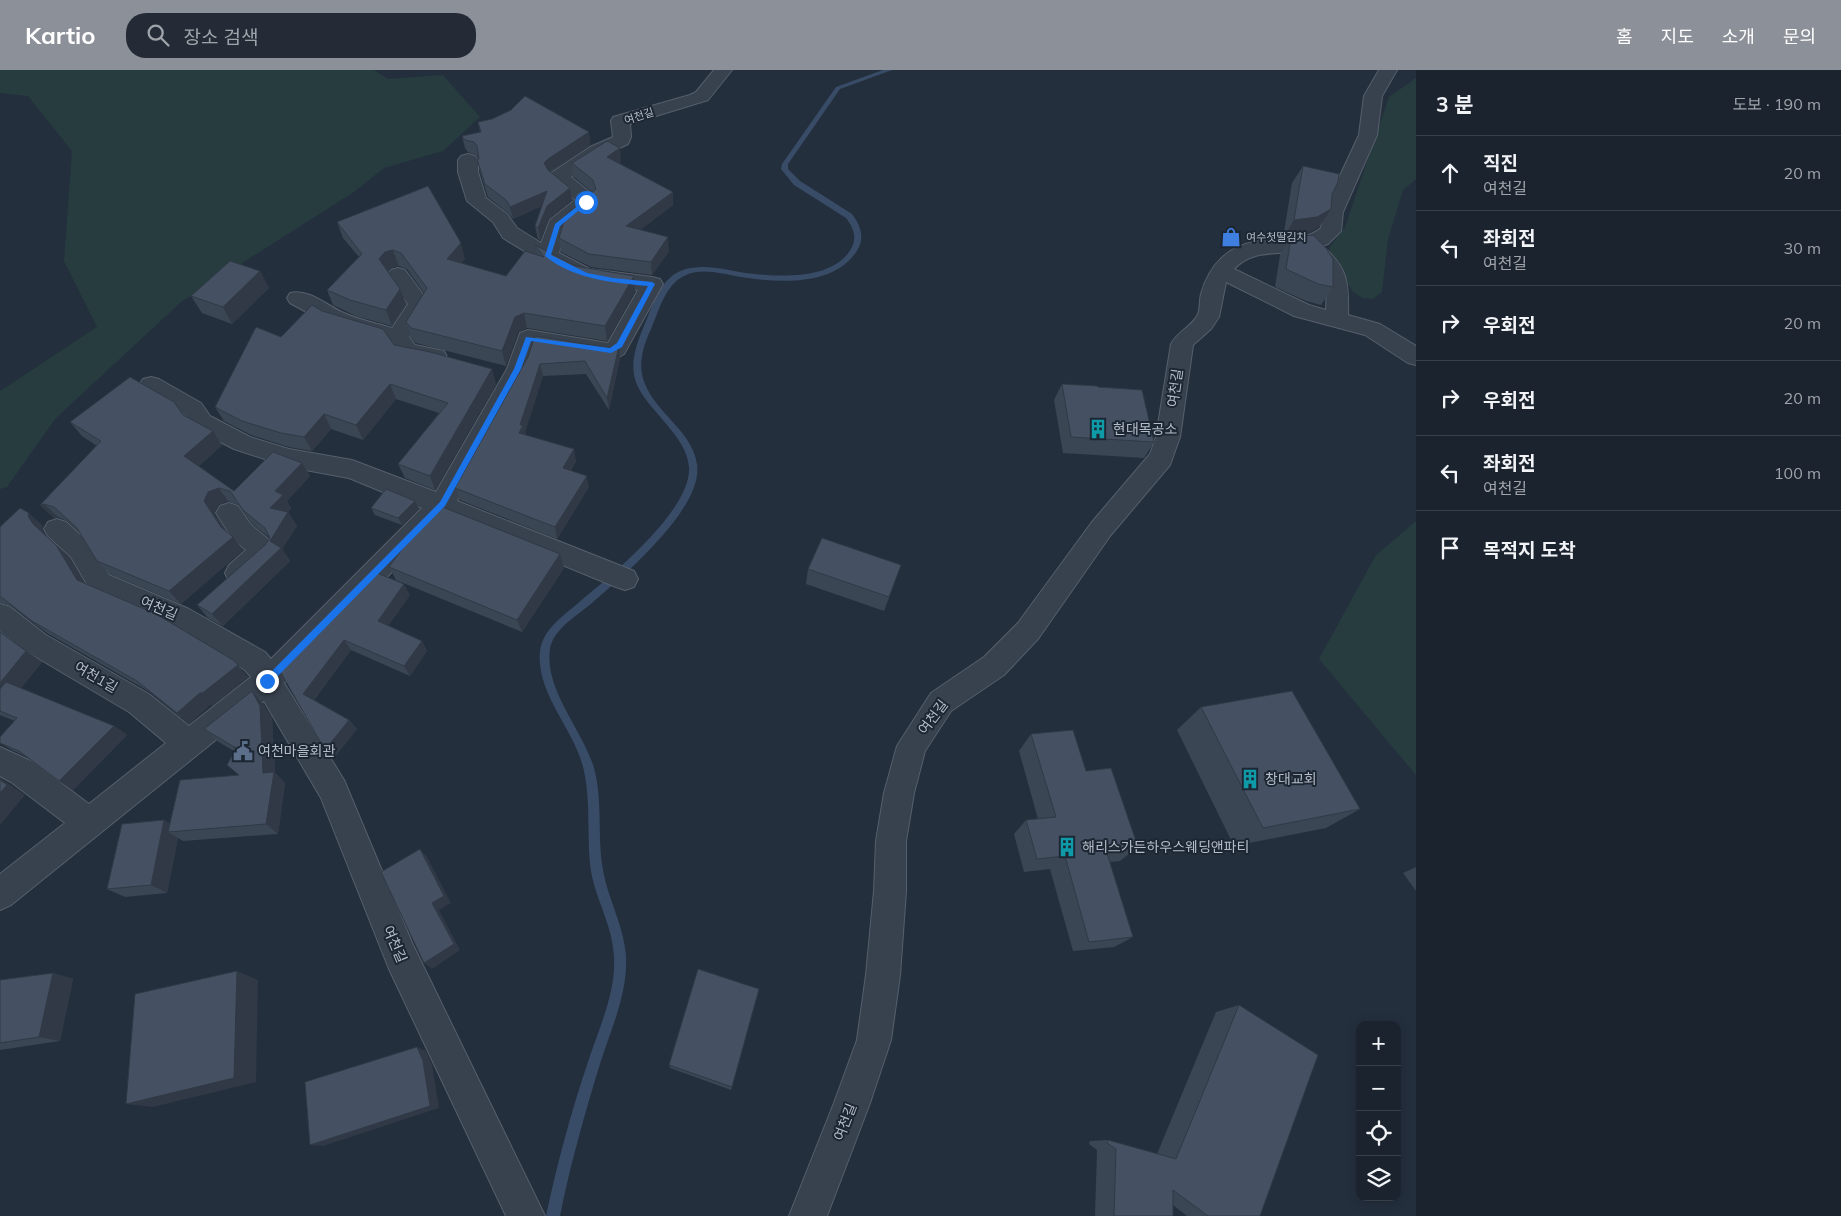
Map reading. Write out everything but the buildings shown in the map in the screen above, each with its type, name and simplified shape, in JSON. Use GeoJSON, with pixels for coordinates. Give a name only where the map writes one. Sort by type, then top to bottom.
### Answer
{"type":"FeatureCollection","features":[{"type":"Feature","properties":{"kind":"street","name":"여천길"},"geometry":{"type":"LineString","coordinates":[[548,256],[557,225],[586,202],[586,198],[558,177],[597,151],[621,140],[620,121],[696,99],[702,96],[724,70]]}},
{"type":"Feature","properties":{"kind":"street","name":"여천길"},"geometry":{"type":"LineString","coordinates":[[808,1216],[852,1103],[874,1040],[889,910],[891,841],[899,793],[912,746],[941,702],[994,666],[1028,631],[1101,529],[1161,458],[1168,437],[1182,344],[1186,336],[1206,322],[1221,271],[1233,258],[1242,252],[1254,248],[1306,245],[1320,240],[1331,231],[1333,212],[1368,135],[1373,96],[1388,70]]}},
{"type":"Feature","properties":{"kind":"street"},"geometry":{"type":"LineString","coordinates":[[0,894],[267,681],[442,504],[503,375],[518,369],[528,338],[611,351],[616,348],[652,284],[591,276],[573,270],[510,233],[500,218],[477,201],[468,172],[468,160]]}},
{"type":"Feature","properties":{"kind":"street"},"geometry":{"type":"LineString","coordinates":[[1306,245],[1324,258],[1336,273],[1338,283],[1337,318]]}},
{"type":"Feature","properties":{"kind":"street"},"geometry":{"type":"LineString","coordinates":[[1221,271],[1302,311],[1337,318],[1372,329],[1416,357]]}},
{"type":"Feature","properties":{"kind":"street"},"geometry":{"type":"LineString","coordinates":[[398,275],[419,304],[398,338]]}},
{"type":"Feature","properties":{"kind":"street"},"geometry":{"type":"LineString","coordinates":[[298,298],[337,319],[398,338],[408,352],[455,362]]}},
{"type":"Feature","properties":{"kind":"street"},"geometry":{"type":"LineString","coordinates":[[151,385],[193,409],[202,422],[242,443],[290,458],[352,468],[626,579]]}},
{"type":"Feature","properties":{"kind":"street"},"geometry":{"type":"LineString","coordinates":[[184,620],[264,550],[242,532],[229,512]]}},
{"type":"Feature","properties":{"kind":"street","name":"여천길"},"geometry":{"type":"LineString","coordinates":[[57,529],[80,550],[100,584],[184,620],[255,661],[263,670],[267,681],[334,790],[401,957],[524,1212]]}},
{"type":"Feature","properties":{"kind":"street","name":"여천1길"},"geometry":{"type":"LineString","coordinates":[[0,614],[36,643],[139,703],[189,744]]}},
{"type":"Feature","properties":{"kind":"street"},"geometry":{"type":"LineString","coordinates":[[0,760],[22,772],[89,823]]}},
{"type":"Feature","properties":{"kind":"green space"},"geometry":{"type":"Polygon","coordinates":[[[0,70],[374,70],[388,79],[443,75],[480,117],[443,151],[384,168],[354,192],[181,302],[55,419],[7,487],[0,489],[0,391],[97,327],[64,261],[72,151],[28,96],[0,93],[0,70]]]}},
{"type":"Feature","properties":{"kind":"green space"},"geometry":{"type":"Polygon","coordinates":[[[1416,78],[1416,179],[1403,190],[1388,239],[1382,292],[1373,299],[1363,298],[1353,292],[1330,256],[1329,248],[1345,227],[1389,97],[1416,78]]]}},
{"type":"Feature","properties":{"kind":"green space"},"geometry":{"type":"Polygon","coordinates":[[[1416,521],[1416,775],[1319,659],[1376,555],[1416,521]]]}},
{"type":"Feature","properties":{"kind":"waterway"},"geometry":{"type":"LineString","coordinates":[[553,1216],[577,1120],[614,1004],[619,980],[620,955],[597,870],[590,772],[586,757],[548,680],[545,665],[546,644],[554,630],[611,581],[653,540],[684,500],[692,482],[693,466],[689,451],[680,436],[647,396],[640,382],[637,367],[642,341],[665,289],[677,276],[693,270],[701,269],[744,275],[790,278],[823,273],[837,267],[848,258],[857,242],[858,234],[854,223],[849,216],[797,183],[784,169],[785,164],[838,88],[889,70]]}},
{"type":"Feature","properties":{"kind":"place","name":"여수첫딸김치"},"geometry":{"type":"Point","coordinates":[1231,237]}},
{"type":"Feature","properties":{"kind":"place","name":"현대목공소"},"geometry":{"type":"Point","coordinates":[1098,429]}},
{"type":"Feature","properties":{"kind":"place","name":"여천마을회관"},"geometry":{"type":"Point","coordinates":[243,751]}},
{"type":"Feature","properties":{"kind":"place","name":"창대교회"},"geometry":{"type":"Point","coordinates":[1250,779]}},
{"type":"Feature","properties":{"kind":"place","name":"해리스가든하우스웨딩앤파티"},"geometry":{"type":"Point","coordinates":[1067,847]}},
{"type":"Feature","properties":{"kind":"route"},"geometry":{"type":"LineString","coordinates":[[267,681],[442,504],[518,369],[528,338],[611,351],[619,345],[652,284],[585,275],[548,256],[557,225],[586,202]]}}]}
